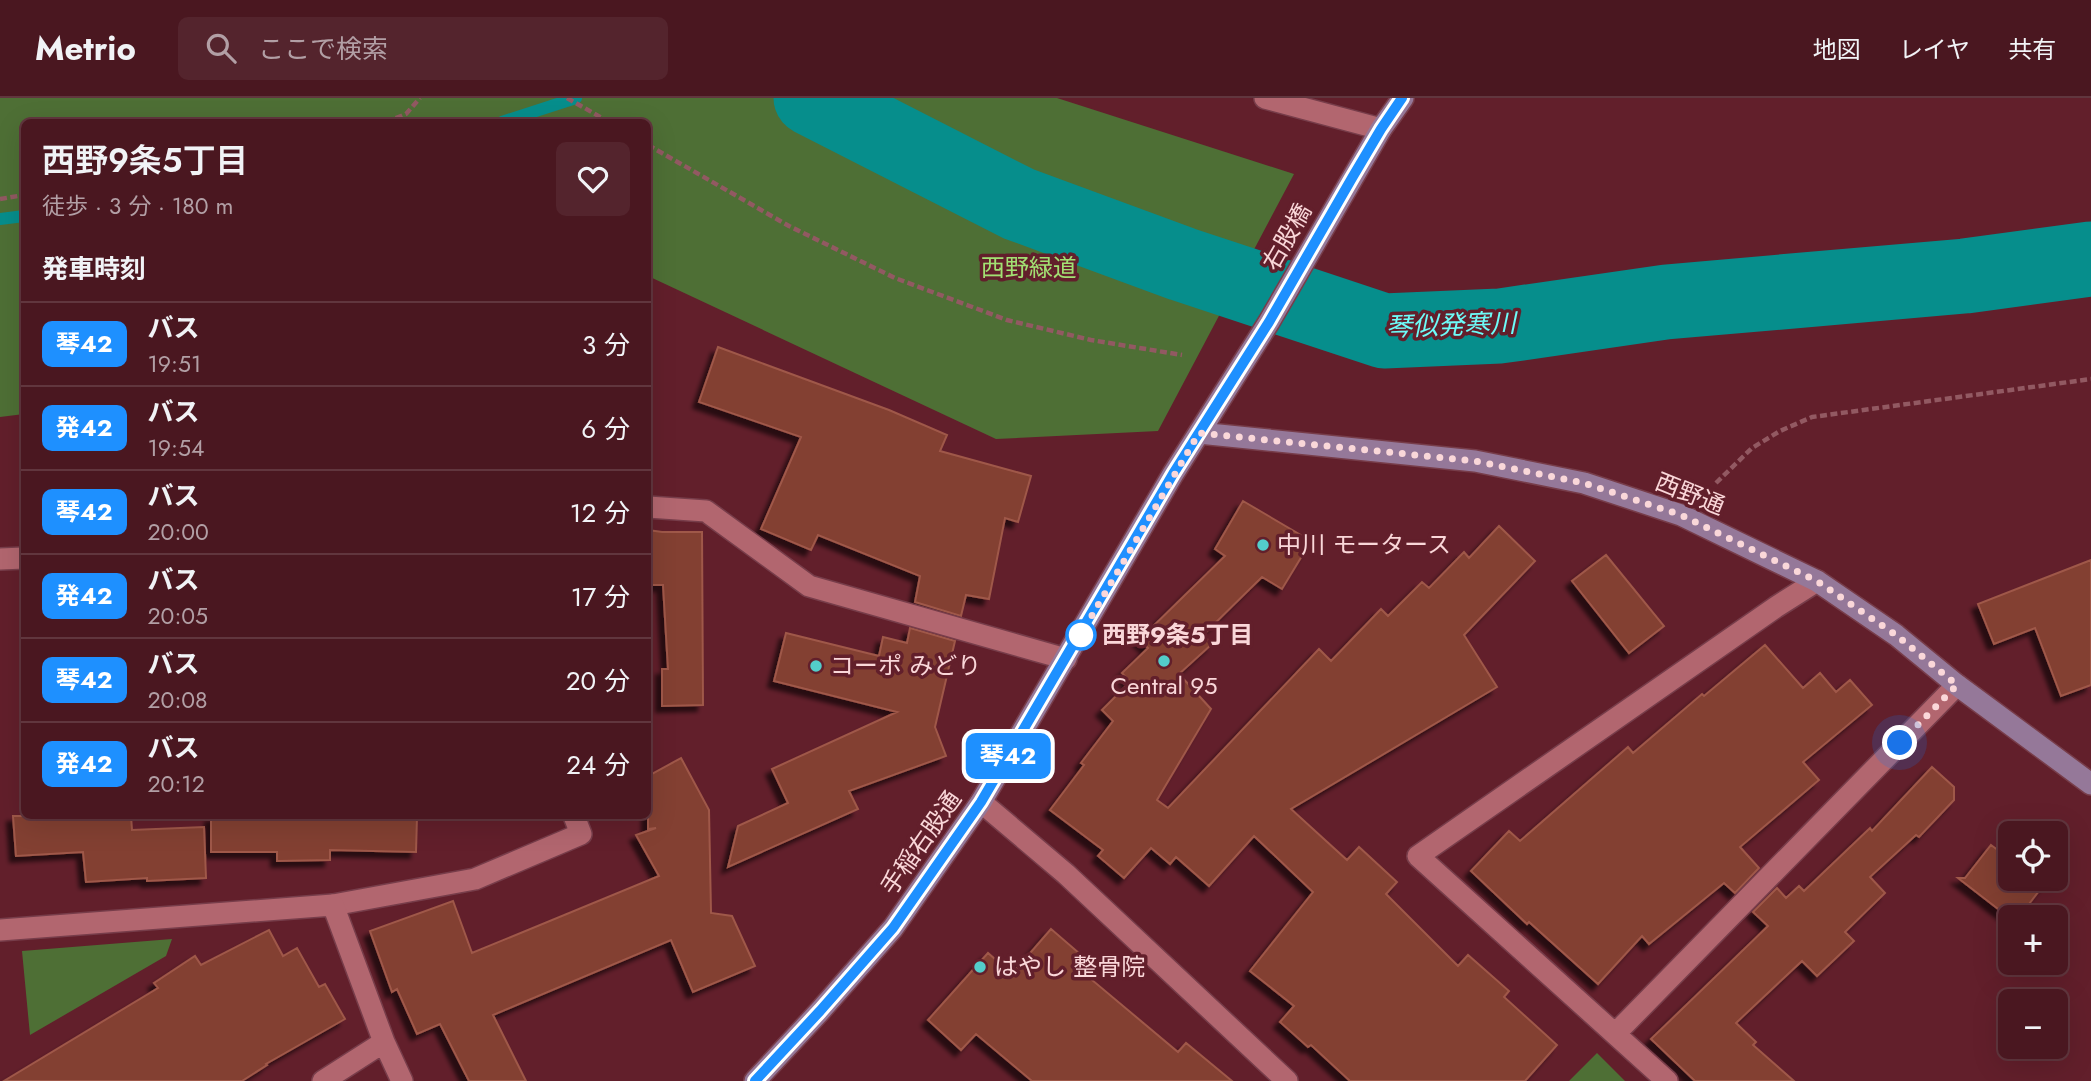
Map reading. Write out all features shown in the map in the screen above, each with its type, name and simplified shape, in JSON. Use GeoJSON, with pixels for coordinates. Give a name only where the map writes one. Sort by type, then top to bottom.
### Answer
{"type":"FeatureCollection","features":[{"type":"Feature","properties":{"kind":"street"},"geometry":{"type":"LineString","coordinates":[[1265,98],[1381,129],[1403,98]]}},
{"type":"Feature","properties":{"kind":"street","name":"右股橋"},"geometry":{"type":"LineString","coordinates":[[1269,322],[1381,129]]}},
{"type":"Feature","properties":{"kind":"street","name":"手稲右股通"},"geometry":{"type":"LineString","coordinates":[[755,1081],[893,928],[981,802],[1166,485],[1269,322]]}},
{"type":"Feature","properties":{"kind":"street","name":"西野通"},"geometry":{"type":"LineString","coordinates":[[1199,433],[1475,461],[1584,483],[1681,515],[1817,581],[1896,635],[1957,685],[2091,783]]}},
{"type":"Feature","properties":{"kind":"street"},"geometry":{"type":"LineString","coordinates":[[651,507],[706,511],[809,586],[1066,659]]}},
{"type":"Feature","properties":{"kind":"street"},"geometry":{"type":"LineString","coordinates":[[0,559],[21,558]]}},
{"type":"Feature","properties":{"kind":"street"},"geometry":{"type":"LineString","coordinates":[[1667,1081],[1419,856],[1764,614],[1817,581]]}},
{"type":"Feature","properties":{"kind":"street"},"geometry":{"type":"LineString","coordinates":[[1615,1034],[1957,685]]}},
{"type":"Feature","properties":{"kind":"street"},"geometry":{"type":"LineString","coordinates":[[981,802],[1066,874],[1287,1081]]}},
{"type":"Feature","properties":{"kind":"street"},"geometry":{"type":"LineString","coordinates":[[0,930],[333,905],[475,879],[581,834],[575,819]]}},
{"type":"Feature","properties":{"kind":"street"},"geometry":{"type":"LineString","coordinates":[[333,905],[401,1081]]}},
{"type":"Feature","properties":{"kind":"street"},"geometry":{"type":"LineString","coordinates":[[323,1081],[384,1042]]}},
{"type":"Feature","properties":{"kind":"path"},"geometry":{"type":"LineString","coordinates":[[394,119],[406,114],[420,98]]}},
{"type":"Feature","properties":{"kind":"path"},"geometry":{"type":"LineString","coordinates":[[567,98],[604,119]]}},
{"type":"Feature","properties":{"kind":"path"},"geometry":{"type":"LineString","coordinates":[[651,147],[789,226],[895,278],[1007,320],[1091,340],[1182,355]]}},
{"type":"Feature","properties":{"kind":"path"},"geometry":{"type":"LineString","coordinates":[[0,199],[21,196]]}},
{"type":"Feature","properties":{"kind":"path"},"geometry":{"type":"LineString","coordinates":[[1716,483],[1752,448],[1780,431],[1812,417],[2091,379]]}},
{"type":"Feature","properties":{"kind":"green space","name":"西野緑道"},"geometry":{"type":"Polygon","coordinates":[[[0,98],[1057,98],[1294,174],[1158,431],[996,439],[651,277],[651,119],[21,119],[21,414],[0,417],[0,98]]]}},
{"type":"Feature","properties":{"kind":"green space"},"geometry":{"type":"Polygon","coordinates":[[[172,939],[166,956],[30,1035],[22,951],[172,939]]]}},
{"type":"Feature","properties":{"kind":"green space"},"geometry":{"type":"Polygon","coordinates":[[[1597,1053],[1625,1081],[1569,1081],[1597,1053]]]}},
{"type":"Feature","properties":{"kind":"building"},"geometry":{"type":"Polygon","coordinates":[[[718,347],[889,410],[947,435],[940,451],[1031,476],[1018,522],[1005,518],[989,599],[966,595],[961,616],[915,602],[920,576],[818,535],[811,550],[761,529],[801,437],[699,402],[718,347]]]}},
{"type":"Feature","properties":{"kind":"building"},"geometry":{"type":"Polygon","coordinates":[[[1243,501],[1311,541],[1282,589],[1262,577],[1203,635],[1212,644],[1179,674],[1211,709],[1157,800],[1168,808],[1319,649],[1331,661],[1381,609],[1388,616],[1422,582],[1429,588],[1464,552],[1469,558],[1499,526],[1535,561],[1464,635],[1497,687],[1291,809],[1347,860],[1359,847],[1397,882],[1386,894],[1458,966],[1468,955],[1509,991],[1504,997],[1557,1045],[1525,1081],[1350,1081],[1311,1045],[1308,1047],[1280,1022],[1294,1006],[1250,971],[1313,892],[1254,836],[1209,886],[1176,857],[1170,864],[1151,848],[1124,878],[1098,856],[1103,850],[1050,810],[1113,721],[1102,710],[1130,682],[1122,673],[1148,648],[1139,640],[1225,556],[1215,549],[1243,501]]]}},
{"type":"Feature","properties":{"kind":"building"},"geometry":{"type":"Polygon","coordinates":[[[651,530],[702,532],[703,705],[662,706],[662,669],[668,669],[663,585],[651,585],[651,530]]]}},
{"type":"Feature","properties":{"kind":"building"},"geometry":{"type":"Polygon","coordinates":[[[1606,555],[1664,626],[1629,653],[1572,581],[1606,555]]]}},
{"type":"Feature","properties":{"kind":"building"},"geometry":{"type":"Polygon","coordinates":[[[2091,560],[2091,685],[2061,696],[2035,628],[1994,644],[1978,604],[2091,560]]]}},
{"type":"Feature","properties":{"kind":"building"},"geometry":{"type":"Polygon","coordinates":[[[910,628],[955,641],[935,727],[946,756],[849,791],[858,809],[728,867],[738,826],[788,803],[772,769],[897,712],[774,681],[786,633],[879,656],[883,637],[907,643],[910,628]]]}},
{"type":"Feature","properties":{"kind":"building"},"geometry":{"type":"Polygon","coordinates":[[[1765,645],[1803,688],[1820,673],[1836,692],[1850,680],[1872,705],[1803,762],[1819,780],[1740,847],[1759,868],[1735,893],[1724,883],[1649,944],[1642,936],[1598,984],[1529,922],[1527,924],[1471,871],[1509,831],[1520,841],[1628,747],[1633,753],[1765,645]]]}},
{"type":"Feature","properties":{"kind":"building"},"geometry":{"type":"Polygon","coordinates":[[[681,758],[709,810],[711,913],[732,916],[755,966],[693,992],[671,940],[493,1015],[526,1081],[469,1081],[440,1024],[417,1034],[397,989],[392,992],[370,931],[453,901],[472,953],[659,876],[636,835],[656,828],[648,829],[648,819],[651,819],[651,774],[681,758]]]}},
{"type":"Feature","properties":{"kind":"building"},"geometry":{"type":"Polygon","coordinates":[[[1932,767],[1954,787],[1954,800],[1919,837],[1916,835],[1870,877],[1885,893],[1845,932],[1854,941],[1817,976],[1802,961],[1736,1023],[1756,1042],[1753,1045],[1794,1081],[1695,1081],[1651,1039],[1768,926],[1753,912],[1777,888],[1786,898],[1799,886],[1804,891],[1870,828],[1872,831],[1932,767]]]}},
{"type":"Feature","properties":{"kind":"building"},"geometry":{"type":"Polygon","coordinates":[[[13,816],[21,816],[21,819],[131,819],[132,830],[204,827],[206,878],[86,882],[83,852],[16,856],[13,816]]]}},
{"type":"Feature","properties":{"kind":"building"},"geometry":{"type":"Polygon","coordinates":[[[211,819],[417,819],[416,852],[330,850],[330,860],[277,861],[277,852],[211,852],[211,819]]]}},
{"type":"Feature","properties":{"kind":"building"},"geometry":{"type":"Polygon","coordinates":[[[1991,845],[1998,850],[1998,891],[2039,891],[2028,905],[1998,905],[1998,909],[1958,878],[1965,878],[1991,845]]]}},
{"type":"Feature","properties":{"kind":"building"},"geometry":{"type":"Polygon","coordinates":[[[1051,929],[1094,966],[1086,975],[1178,1052],[1186,1043],[1232,1081],[1032,1081],[976,1034],[961,1050],[928,1020],[988,953],[1012,974],[1051,929]]]}},
{"type":"Feature","properties":{"kind":"building"},"geometry":{"type":"Polygon","coordinates":[[[269,930],[283,956],[297,948],[319,987],[325,984],[345,1019],[266,1064],[242,1081],[4,1081],[158,988],[154,983],[195,956],[201,965],[269,930]]]}},
{"type":"Feature","properties":{"kind":"waterway"},"geometry":{"type":"LineString","coordinates":[[511,119],[576,98]]}},
{"type":"Feature","properties":{"kind":"waterway","name":"琴似発寒川"},"geometry":{"type":"LineString","coordinates":[[811,98],[1019,204],[1182,264],[1384,331],[1500,326],[1666,302],[1965,276],[2091,259]]}},
{"type":"Feature","properties":{"kind":"waterway"},"geometry":{"type":"LineString","coordinates":[[0,219],[21,216]]}},
{"type":"Feature","properties":{"kind":"bus line","name":"琴42"},"geometry":{"type":"LineString","coordinates":[[755,1081],[893,928],[981,802],[1173,474],[1269,322],[1381,129],[1402,98]]}},
{"type":"Feature","properties":{"kind":"place","name":"中川 モータース"},"geometry":{"type":"Point","coordinates":[1263,545]}},
{"type":"Feature","properties":{"kind":"place","name":"西野9条5丁目"},"geometry":{"type":"Point","coordinates":[1081,635]}},
{"type":"Feature","properties":{"kind":"place","name":"Central 95"},"geometry":{"type":"Point","coordinates":[1164,661]}},
{"type":"Feature","properties":{"kind":"place","name":"コーポ みどり"},"geometry":{"type":"Point","coordinates":[816,666]}},
{"type":"Feature","properties":{"kind":"place","name":"はやし 整骨院"},"geometry":{"type":"Point","coordinates":[980,967]}},
{"type":"Feature","properties":{"kind":"route"},"geometry":{"type":"LineString","coordinates":[[1081,635],[1199,433],[1475,461],[1584,483],[1681,515],[1817,581],[1896,635],[1957,685],[1900,743]]}}]}
